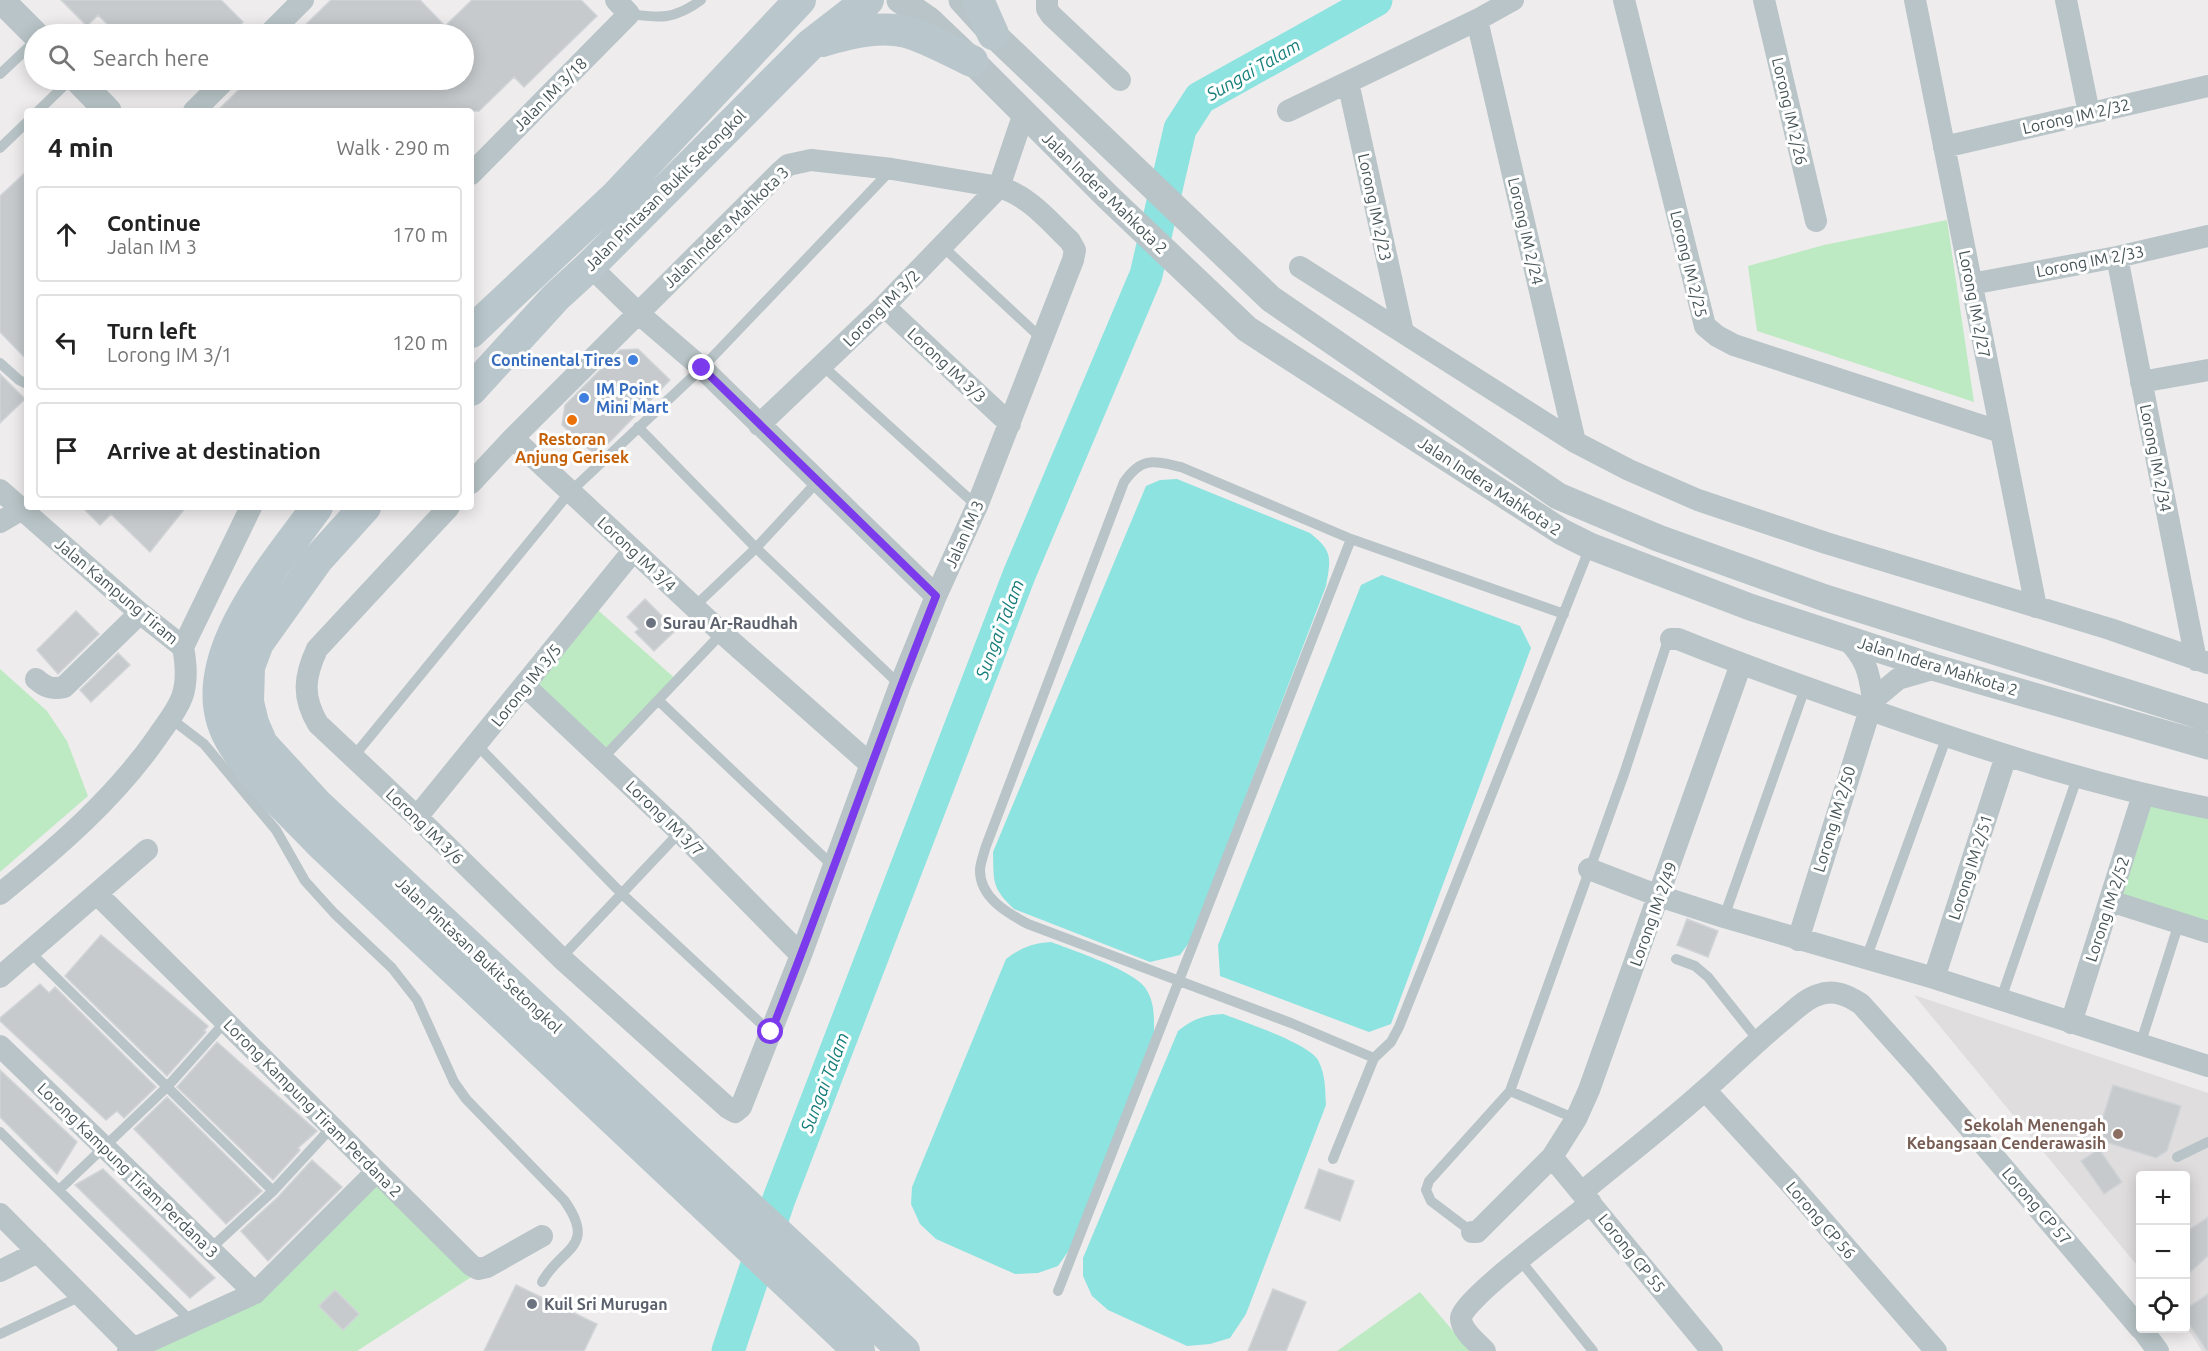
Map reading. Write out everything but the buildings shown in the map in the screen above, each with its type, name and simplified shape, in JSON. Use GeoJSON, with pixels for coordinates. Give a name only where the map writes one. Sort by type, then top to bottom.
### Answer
{"type":"FeatureCollection","features":[{"type":"Feature","properties":{"kind":"main road","name":"Jalan Pintasan Bukit Setongkol"},"geometry":{"type":"LineString","coordinates":[[474,329],[616,196],[800,0]]}},
{"type":"Feature","properties":{"kind":"main road","name":"Jalan Pintasan Bukit Setongkol"},"geometry":{"type":"LineString","coordinates":[[474,387],[556,297],[590,266],[810,45],[868,0]]}},
{"type":"Feature","properties":{"kind":"main road"},"geometry":{"type":"LineString","coordinates":[[978,0],[993,34]]}},
{"type":"Feature","properties":{"kind":"main road"},"geometry":{"type":"LineString","coordinates":[[810,45],[846,34],[875,30],[911,33],[972,61]]}},
{"type":"Feature","properties":{"kind":"main road","name":"Jalan Pintasan Bukit Setongkol"},"geometry":{"type":"LineString","coordinates":[[315,510],[240,618],[225,654],[218,684],[220,715],[230,739],[258,778],[320,843],[724,1204],[809,1263],[904,1351]]}},
{"type":"Feature","properties":{"kind":"main road","name":"Jalan Pintasan Bukit Setongkol"},"geometry":{"type":"LineString","coordinates":[[362,510],[318,559],[258,643],[249,667],[248,702],[253,723],[262,744],[318,805],[724,1204],[795,1292],[859,1351]]}},
{"type":"Feature","properties":{"kind":"street"},"geometry":{"type":"LineString","coordinates":[[1,0],[24,24]]}},
{"type":"Feature","properties":{"kind":"street"},"geometry":{"type":"LineString","coordinates":[[279,24],[303,0]]}},
{"type":"Feature","properties":{"kind":"street","name":"Jalan Indera Mahkota 2"},"geometry":{"type":"LineString","coordinates":[[900,0],[929,20],[1108,197],[1247,329],[1562,532],[1590,546],[1750,607],[1936,668],[2208,746]]}},
{"type":"Feature","properties":{"kind":"street","name":"Jalan Indera Mahkota 2"},"geometry":{"type":"LineString","coordinates":[[962,0],[993,34],[1271,299],[1558,496],[1658,538],[1824,598],[2208,718]]}},
{"type":"Feature","properties":{"kind":"street"},"geometry":{"type":"LineString","coordinates":[[1047,0],[1047,9],[1051,15],[1120,80]]}},
{"type":"Feature","properties":{"kind":"street"},"geometry":{"type":"LineString","coordinates":[[1288,111],[1477,20],[1513,0]]}},
{"type":"Feature","properties":{"kind":"street","name":"Lorong IM 2/25"},"geometry":{"type":"LineString","coordinates":[[1624,0],[1705,326],[1734,345],[2001,432]]}},
{"type":"Feature","properties":{"kind":"street","name":"Lorong IM 2/26"},"geometry":{"type":"LineString","coordinates":[[1764,0],[1816,221]]}},
{"type":"Feature","properties":{"kind":"street","name":"Lorong IM 2/27"},"geometry":{"type":"LineString","coordinates":[[1915,0],[2036,608]]}},
{"type":"Feature","properties":{"kind":"street"},"geometry":{"type":"LineString","coordinates":[[2066,0],[2089,113]]}},
{"type":"Feature","properties":{"kind":"street","name":"Jalan IM 3/18"},"geometry":{"type":"LineString","coordinates":[[474,171],[623,7]]}},
{"type":"Feature","properties":{"kind":"street","name":"Lorong IM 2/24"},"geometry":{"type":"LineString","coordinates":[[1477,20],[1575,442]]}},
{"type":"Feature","properties":{"kind":"street","name":"Lorong IM 2/23"},"geometry":{"type":"LineString","coordinates":[[1348,82],[1403,332]]}},
{"type":"Feature","properties":{"kind":"street","name":"Lorong IM 2/32"},"geometry":{"type":"LineString","coordinates":[[1944,147],[2208,86]]}},
{"type":"Feature","properties":{"kind":"street"},"geometry":{"type":"LineString","coordinates":[[87,90],[104,108]]}},
{"type":"Feature","properties":{"kind":"street"},"geometry":{"type":"LineString","coordinates":[[197,108],[215,90]]}},
{"type":"Feature","properties":{"kind":"street"},"geometry":{"type":"LineString","coordinates":[[999,187],[1024,113]]}},
{"type":"Feature","properties":{"kind":"street","name":"Jalan Indera Mahkota 3"},"geometry":{"type":"LineString","coordinates":[[513,438],[788,165],[811,160],[999,187]]}},
{"type":"Feature","properties":{"kind":"street","name":"Lorong IM 3/2"},"geometry":{"type":"LineString","coordinates":[[759,425],[884,306],[999,187]]}},
{"type":"Feature","properties":{"kind":"street","name":"Jalan IM 3"},"geometry":{"type":"LineString","coordinates":[[735,1112],[741,1107],[801,955],[900,685],[936,596],[977,506],[1073,260],[1075,250],[1070,241],[1024,197],[999,187]]}},
{"type":"Feature","properties":{"kind":"street","name":"Lorong IM 2/33"},"geometry":{"type":"LineString","coordinates":[[1971,284],[2117,257],[2208,236]]}},
{"type":"Feature","properties":{"kind":"street","name":"Lorong IM 2/34"},"geometry":{"type":"LineString","coordinates":[[2117,257],[2141,382],[2202,662]]}},
{"type":"Feature","properties":{"kind":"street"},"geometry":{"type":"LineString","coordinates":[[590,266],[638,313],[702,368],[936,596]]}},
{"type":"Feature","properties":{"kind":"street"},"geometry":{"type":"LineString","coordinates":[[1300,267],[1575,442],[1629,470],[1698,500],[1826,543],[2110,629],[2202,662]]}},
{"type":"Feature","properties":{"kind":"street","name":"Lorong IM 3/3"},"geometry":{"type":"LineString","coordinates":[[884,306],[1010,424]]}},
{"type":"Feature","properties":{"kind":"street"},"geometry":{"type":"LineString","coordinates":[[2141,382],[2208,370]]}},
{"type":"Feature","properties":{"kind":"street"},"geometry":{"type":"LineString","coordinates":[[474,480],[513,438]]}},
{"type":"Feature","properties":{"kind":"street","name":"Lorong IM 3/4"},"geometry":{"type":"LineString","coordinates":[[513,438],[722,633],[870,764]]}},
{"type":"Feature","properties":{"kind":"street","name":"Jalan Kampung Tiram"},"geometry":{"type":"LineString","coordinates":[[0,490],[140,613],[183,647],[185,683],[182,697],[170,718],[138,765],[114,793],[0,894]]}},
{"type":"Feature","properties":{"kind":"street"},"geometry":{"type":"LineString","coordinates":[[0,522],[22,509]]}},
{"type":"Feature","properties":{"kind":"street"},"geometry":{"type":"LineString","coordinates":[[183,647],[250,510]]}},
{"type":"Feature","properties":{"kind":"street","name":"Lorong IM 3/6"},"geometry":{"type":"LineString","coordinates":[[446,510],[317,649],[305,684],[310,711],[318,724],[354,756],[561,958],[735,1112]]}},
{"type":"Feature","properties":{"kind":"street","name":"Lorong IM 3/5"},"geometry":{"type":"LineString","coordinates":[[417,817],[633,551]]}},
{"type":"Feature","properties":{"kind":"street"},"geometry":{"type":"LineString","coordinates":[[36,679],[46,687],[57,689],[64,687],[140,613]]}},
{"type":"Feature","properties":{"kind":"street"},"geometry":{"type":"LineString","coordinates":[[1845,637],[1860,652],[1868,667],[1871,704]]}},
{"type":"Feature","properties":{"kind":"street"},"geometry":{"type":"LineString","coordinates":[[1671,639],[1678,639],[1805,687],[1871,704],[1947,736],[2006,756],[2077,778],[2208,808]]}},
{"type":"Feature","properties":{"kind":"street","name":"Lorong IM 2/49"},"geometry":{"type":"LineString","coordinates":[[1472,1232],[1477,1232],[1552,1157],[1589,1090],[1741,664]]}},
{"type":"Feature","properties":{"kind":"street"},"geometry":{"type":"LineString","coordinates":[[1871,704],[1898,679],[1936,668]]}},
{"type":"Feature","properties":{"kind":"street","name":"Lorong IM 3/7"},"geometry":{"type":"LineString","coordinates":[[524,685],[680,832],[801,955]]}},
{"type":"Feature","properties":{"kind":"street","name":"Lorong IM 2/50"},"geometry":{"type":"LineString","coordinates":[[1798,940],[1871,704]]}},
{"type":"Feature","properties":{"kind":"street","name":"Lorong IM 2/51"},"geometry":{"type":"LineString","coordinates":[[1934,978],[2006,756]]}},
{"type":"Feature","properties":{"kind":"street","name":"Lorong IM 2/52"},"geometry":{"type":"LineString","coordinates":[[2071,1023],[2144,795]]}},
{"type":"Feature","properties":{"kind":"street"},"geometry":{"type":"LineString","coordinates":[[0,977],[147,850]]}},
{"type":"Feature","properties":{"kind":"street"},"geometry":{"type":"LineString","coordinates":[[1588,869],[1659,896],[1798,940],[1934,978],[2208,1066]]}},
{"type":"Feature","properties":{"kind":"street","name":"Lorong Kampung Tiram Perdana 2"},"geometry":{"type":"LineString","coordinates":[[97,894],[471,1265],[478,1269],[487,1267],[542,1236]]}},
{"type":"Feature","properties":{"kind":"street"},"geometry":{"type":"LineString","coordinates":[[2110,901],[2208,932]]}},
{"type":"Feature","properties":{"kind":"street","name":"Lorong CP 57"},"geometry":{"type":"LineString","coordinates":[[1758,1040],[1815,996],[1838,993],[1849,996],[1861,1004],[2136,1322]]}},
{"type":"Feature","properties":{"kind":"street"},"geometry":{"type":"LineString","coordinates":[[1485,1351],[1465,1330],[1461,1312],[1758,1040]]}},
{"type":"Feature","properties":{"kind":"street","name":"Lorong Kampung Tiram Perdana 3"},"geometry":{"type":"LineString","coordinates":[[0,1046],[255,1293]]}},
{"type":"Feature","properties":{"kind":"street","name":"Lorong CP 56"},"geometry":{"type":"LineString","coordinates":[[1705,1090],[1789,1182],[1936,1351]]}},
{"type":"Feature","properties":{"kind":"street","name":"Lorong CP 55"},"geometry":{"type":"LineString","coordinates":[[1552,1157],[1712,1351]]}},
{"type":"Feature","properties":{"kind":"street"},"geometry":{"type":"LineString","coordinates":[[0,1214],[82,1296],[131,1350],[255,1293],[376,1172]]}},
{"type":"Feature","properties":{"kind":"street"},"geometry":{"type":"LineString","coordinates":[[0,1270],[38,1252]]}},
{"type":"Feature","properties":{"kind":"street","name":"Lorong CP 57"},"geometry":{"type":"LineString","coordinates":[[2145,1333],[2158,1351]]}},
{"type":"Feature","properties":{"kind":"lane"},"geometry":{"type":"LineString","coordinates":[[623,7],[660,18],[678,14],[701,0]]}},
{"type":"Feature","properties":{"kind":"lane"},"geometry":{"type":"LineString","coordinates":[[0,74],[24,51]]}},
{"type":"Feature","properties":{"kind":"lane"},"geometry":{"type":"LineString","coordinates":[[41,108],[60,90]]}},
{"type":"Feature","properties":{"kind":"lane"},"geometry":{"type":"LineString","coordinates":[[0,148],[24,125]]}},
{"type":"Feature","properties":{"kind":"lane"},"geometry":{"type":"LineString","coordinates":[[354,756],[570,492],[702,368],[892,170]]}},
{"type":"Feature","properties":{"kind":"lane"},"geometry":{"type":"LineString","coordinates":[[942,246],[1041,338]]}},
{"type":"Feature","properties":{"kind":"lane"},"geometry":{"type":"LineString","coordinates":[[0,363],[24,383]]}},
{"type":"Feature","properties":{"kind":"lane"},"geometry":{"type":"LineString","coordinates":[[823,366],[977,506]]}},
{"type":"Feature","properties":{"kind":"lane"},"geometry":{"type":"LineString","coordinates":[[638,427],[756,548],[900,685]]}},
{"type":"Feature","properties":{"kind":"lane"},"geometry":{"type":"LineString","coordinates":[[1374,1058],[1291,1023],[1028,924],[1003,910],[986,891],[980,871],[986,846],[1124,482],[1132,470],[1151,461],[1181,467],[1352,539],[1564,614]]}},
{"type":"Feature","properties":{"kind":"lane"},"geometry":{"type":"LineString","coordinates":[[694,607],[756,548],[817,482]]}},
{"type":"Feature","properties":{"kind":"lane"},"geometry":{"type":"LineString","coordinates":[[1058,1291],[1352,539]]}},
{"type":"Feature","properties":{"kind":"lane"},"geometry":{"type":"LineString","coordinates":[[1333,1159],[1374,1058],[1391,1042],[1399,1028],[1590,546]]}},
{"type":"Feature","properties":{"kind":"lane"},"geometry":{"type":"LineString","coordinates":[[603,758],[722,633]]}},
{"type":"Feature","properties":{"kind":"lane"},"geometry":{"type":"LineString","coordinates":[[1472,1232],[1431,1201],[1425,1190],[1429,1182],[1510,1091],[1624,774],[1667,643],[1671,639]]}},
{"type":"Feature","properties":{"kind":"lane"},"geometry":{"type":"LineString","coordinates":[[1724,916],[1805,687]]}},
{"type":"Feature","properties":{"kind":"lane"},"geometry":{"type":"LineString","coordinates":[[659,701],[834,867]]}},
{"type":"Feature","properties":{"kind":"lane"},"geometry":{"type":"LineString","coordinates":[[170,718],[204,744],[276,830],[305,880],[320,898],[392,968],[417,1000],[454,1082],[466,1099],[564,1200],[576,1216],[578,1232],[573,1248],[549,1270],[542,1282]]}},
{"type":"Feature","properties":{"kind":"lane"},"geometry":{"type":"LineString","coordinates":[[1866,958],[1947,736]]}},
{"type":"Feature","properties":{"kind":"lane"},"geometry":{"type":"LineString","coordinates":[[477,745],[621,893],[771,1032]]}},
{"type":"Feature","properties":{"kind":"lane"},"geometry":{"type":"LineString","coordinates":[[2001,999],[2077,778]]}},
{"type":"Feature","properties":{"kind":"lane"},"geometry":{"type":"LineString","coordinates":[[561,958],[680,832]]}},
{"type":"Feature","properties":{"kind":"lane"},"geometry":{"type":"LineString","coordinates":[[2140,1046],[2179,923]]}},
{"type":"Feature","properties":{"kind":"lane"},"geometry":{"type":"LineString","coordinates":[[30,952],[273,1191]]}},
{"type":"Feature","properties":{"kind":"lane"},"geometry":{"type":"LineString","coordinates":[[1676,959],[1695,966],[1708,977],[1758,1040]]}},
{"type":"Feature","properties":{"kind":"lane"},"geometry":{"type":"LineString","coordinates":[[59,1190],[167,1087],[226,1021]]}},
{"type":"Feature","properties":{"kind":"lane"},"geometry":{"type":"LineString","coordinates":[[1510,1091],[1575,1119]]}},
{"type":"Feature","properties":{"kind":"lane"},"geometry":{"type":"LineString","coordinates":[[210,1249],[273,1191],[333,1126]]}},
{"type":"Feature","properties":{"kind":"lane"},"geometry":{"type":"LineString","coordinates":[[0,1132],[193,1323]]}},
{"type":"Feature","properties":{"kind":"lane"},"geometry":{"type":"LineString","coordinates":[[2177,1156],[2208,1142]]}},
{"type":"Feature","properties":{"kind":"lane"},"geometry":{"type":"LineString","coordinates":[[1520,1260],[1593,1351]]}},
{"type":"Feature","properties":{"kind":"lane"},"geometry":{"type":"LineString","coordinates":[[0,1334],[82,1296]]}},
{"type":"Feature","properties":{"kind":"shaded area","name":"Sekolah Menengah Kebangsaan Cenderawasih"},"geometry":{"type":"Polygon","coordinates":[[[1914,995],[2208,1093],[2208,1351],[2202,1351],[2190,1332],[2190,1171],[2136,1171],[2136,1264],[1914,995]]]}},
{"type":"Feature","properties":{"kind":"green space"},"geometry":{"type":"Polygon","coordinates":[[[1947,220],[1974,402],[1757,331],[1748,266],[1824,245],[1947,220]]]}},
{"type":"Feature","properties":{"kind":"green space"},"geometry":{"type":"Polygon","coordinates":[[[591,604],[678,681],[603,758],[524,685],[591,604]]]}},
{"type":"Feature","properties":{"kind":"green space"},"geometry":{"type":"Polygon","coordinates":[[[0,669],[47,711],[67,741],[88,796],[0,872],[0,669]]]}},
{"type":"Feature","properties":{"kind":"green space"},"geometry":{"type":"Polygon","coordinates":[[[2146,805],[2208,817],[2208,937],[2114,907],[2146,805]]]}},
{"type":"Feature","properties":{"kind":"green space"},"geometry":{"type":"Polygon","coordinates":[[[376,1176],[476,1274],[357,1351],[133,1351],[258,1295],[376,1176]]]}},
{"type":"Feature","properties":{"kind":"green space"},"geometry":{"type":"Polygon","coordinates":[[[1420,1292],[1470,1351],[1337,1351],[1420,1292]]]}},
{"type":"Feature","properties":{"kind":"water"},"geometry":{"type":"Polygon","coordinates":[[[1177,479],[1310,533],[1326,550],[1329,568],[1326,586],[1191,940],[1180,955],[1150,962],[1014,909],[1001,895],[995,884],[993,852],[1146,486],[1160,480],[1177,479]]]}},
{"type":"Feature","properties":{"kind":"water"},"geometry":{"type":"Polygon","coordinates":[[[1382,575],[1520,626],[1531,648],[1391,1024],[1369,1032],[1220,976],[1218,945],[1361,585],[1382,575]]]}},
{"type":"Feature","properties":{"kind":"water"},"geometry":{"type":"Polygon","coordinates":[[[1051,942],[1117,968],[1140,982],[1151,1000],[1154,1034],[1074,1243],[1058,1266],[1038,1273],[1015,1274],[936,1239],[920,1224],[911,1204],[912,1187],[1006,959],[1027,947],[1051,942]]]}},
{"type":"Feature","properties":{"kind":"water"},"geometry":{"type":"Polygon","coordinates":[[[1223,1014],[1289,1040],[1312,1053],[1318,1060],[1325,1082],[1326,1105],[1246,1314],[1230,1338],[1210,1344],[1187,1346],[1108,1310],[1092,1296],[1083,1276],[1083,1258],[1178,1031],[1199,1018],[1223,1014]]]}},
{"type":"Feature","properties":{"kind":"waterway","name":"Sungai Talam"},"geometry":{"type":"LineString","coordinates":[[728,1351],[779,1199],[1019,575],[1146,275],[1180,129],[1200,98],[1376,0]]}},
{"type":"Feature","properties":{"kind":"place","name":"Continental Tires"},"geometry":{"type":"Point","coordinates":[633,360]}},
{"type":"Feature","properties":{"kind":"place","name":"IM Point Mini Mart"},"geometry":{"type":"Point","coordinates":[584,398]}},
{"type":"Feature","properties":{"kind":"place","name":"Restoran Anjung Gerisek"},"geometry":{"type":"Point","coordinates":[572,420]}},
{"type":"Feature","properties":{"kind":"place","name":"Surau Ar-Raudhah"},"geometry":{"type":"Point","coordinates":[651,623]}},
{"type":"Feature","properties":{"kind":"place","name":"Sekolah Menengah Kebangsaan Cenderawasih"},"geometry":{"type":"Point","coordinates":[2118,1134]}},
{"type":"Feature","properties":{"kind":"place","name":"Kuil Sri Murugan"},"geometry":{"type":"Point","coordinates":[532,1304]}},
{"type":"Feature","properties":{"kind":"route"},"geometry":{"type":"LineString","coordinates":[[702,368],[936,596],[870,764],[771,1032]]}}]}
